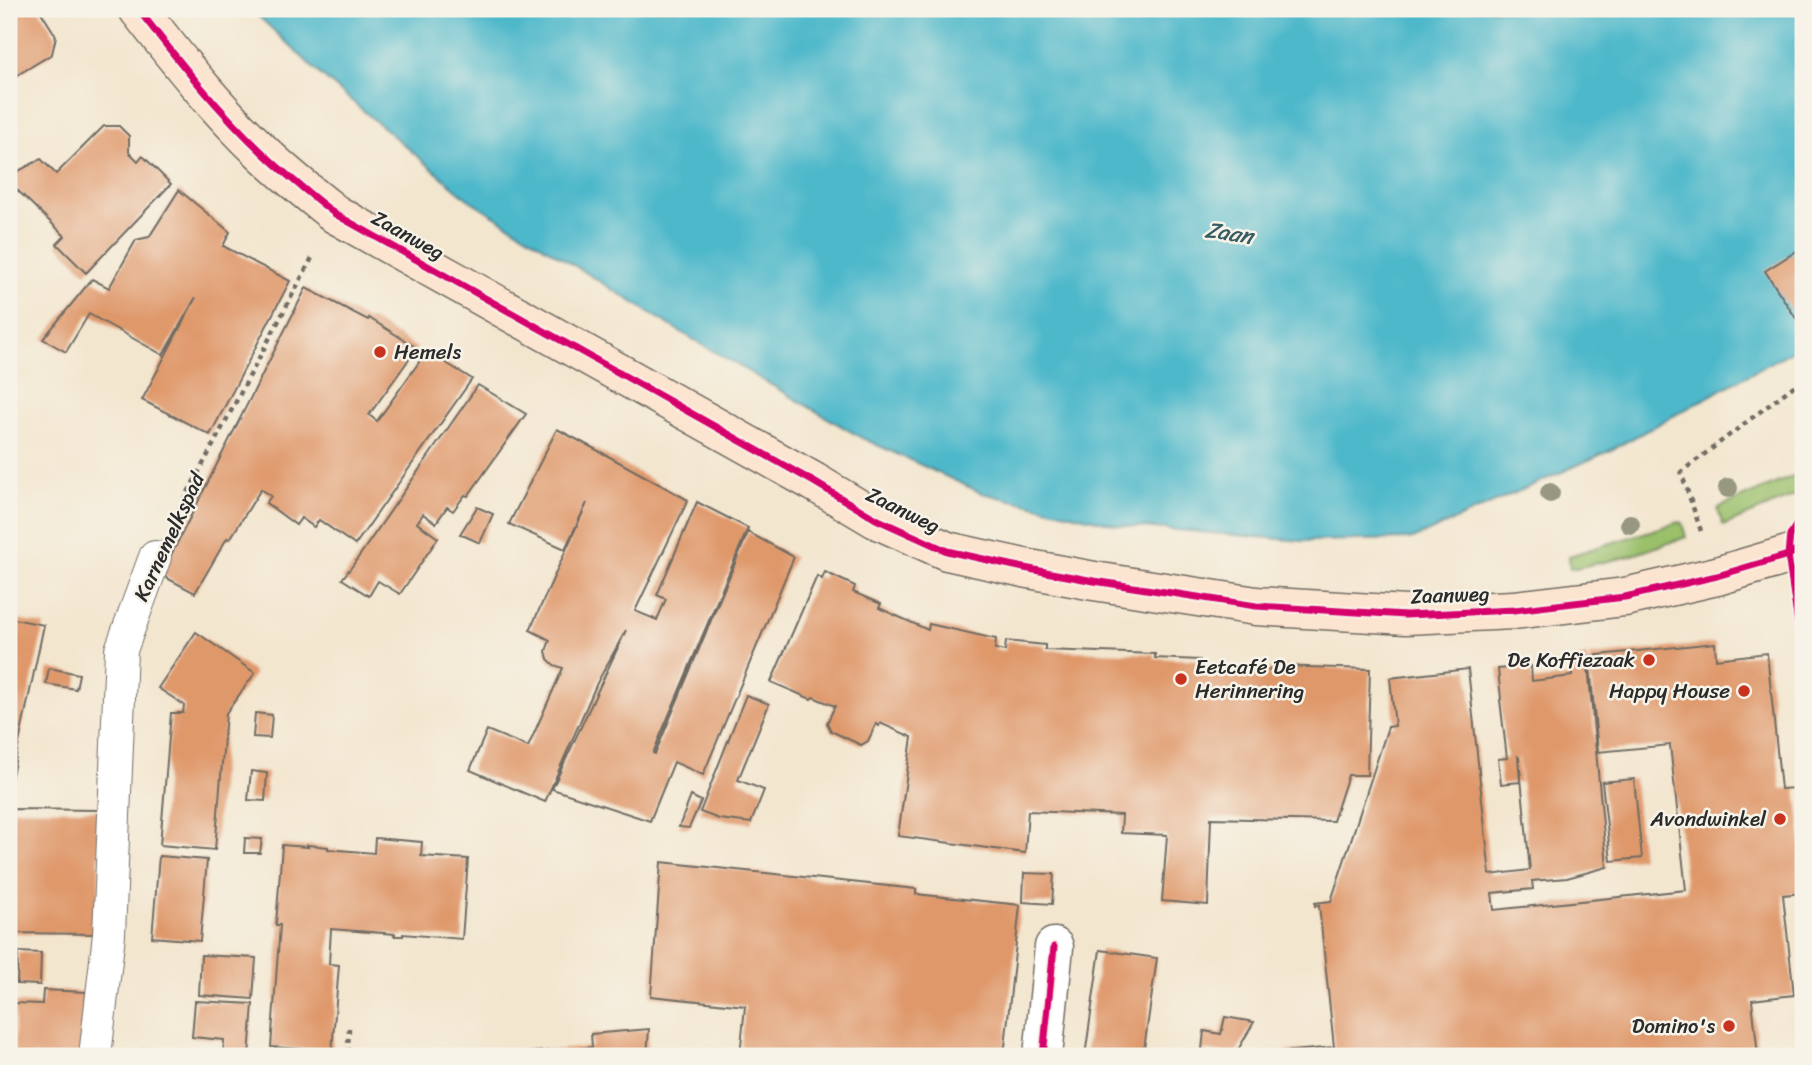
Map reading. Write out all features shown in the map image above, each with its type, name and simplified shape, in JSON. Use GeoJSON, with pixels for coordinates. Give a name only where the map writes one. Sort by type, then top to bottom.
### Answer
{"type":"FeatureCollection","features":[{"type":"Feature","properties":{"kind":"street","name":"Zaanweg"},"geometry":{"type":"LineString","coordinates":[[138,9],[180,62],[264,155],[335,214],[876,519],[947,551],[1094,582],[1256,606],[1406,615],[1514,610],[1625,597],[1717,576],[1803,548]]}},
{"type":"Feature","properties":{"kind":"street"},"geometry":{"type":"LineString","coordinates":[[1043,1056],[1055,947]]}},
{"type":"Feature","properties":{"kind":"lane","name":"Karnemelkspad"},"geometry":{"type":"LineString","coordinates":[[96,1056],[109,934],[121,650],[155,557]]}},
{"type":"Feature","properties":{"kind":"path"},"geometry":{"type":"LineString","coordinates":[[1717,576],[1681,472],[1803,379]]}},
{"type":"Feature","properties":{"kind":"path"},"geometry":{"type":"LineString","coordinates":[[349,1028],[350,1056]]}},
{"type":"Feature","properties":{"kind":"green space"},"geometry":{"type":"Polygon","coordinates":[[[1803,472],[1803,492],[1723,526],[1718,510],[1720,507],[1803,472]]]}},
{"type":"Feature","properties":{"kind":"green space"},"geometry":{"type":"Polygon","coordinates":[[[1682,523],[1686,537],[1627,557],[1570,569],[1569,556],[1682,523]]]}},
{"type":"Feature","properties":{"kind":"water","name":"Zaan"},"geometry":{"type":"Polygon","coordinates":[[[251,9],[1803,9],[1803,345],[1611,450],[1413,539],[1302,541],[1118,525],[982,493],[862,438],[679,331],[468,199],[321,75],[251,9]]]}},
{"type":"Feature","properties":{"kind":"building"},"geometry":{"type":"Polygon","coordinates":[[[9,9],[39,9],[56,36],[52,54],[9,80],[9,9]]]}},
{"type":"Feature","properties":{"kind":"building"},"geometry":{"type":"Polygon","coordinates":[[[104,126],[119,126],[129,136],[129,152],[138,161],[142,156],[145,158],[171,184],[86,273],[57,244],[65,236],[9,182],[9,176],[41,159],[56,174],[104,126]]]}},
{"type":"Feature","properties":{"kind":"building"},"geometry":{"type":"Polygon","coordinates":[[[179,190],[230,232],[223,246],[290,281],[210,435],[142,400],[196,297],[163,355],[89,314],[66,352],[43,339],[92,279],[109,288],[136,240],[149,237],[179,190]]]}},
{"type":"Feature","properties":{"kind":"building"},"geometry":{"type":"Polygon","coordinates":[[[1803,247],[1803,329],[1765,271],[1803,247]]]}},
{"type":"Feature","properties":{"kind":"building"},"geometry":{"type":"Polygon","coordinates":[[[306,288],[368,320],[369,318],[417,348],[369,415],[377,421],[427,351],[472,379],[355,545],[319,520],[314,527],[301,518],[296,525],[266,503],[271,496],[261,489],[230,539],[227,538],[195,593],[161,575],[306,288]]]}},
{"type":"Feature","properties":{"kind":"building"},"geometry":{"type":"Polygon","coordinates":[[[478,385],[526,414],[468,496],[465,495],[453,511],[447,507],[436,523],[423,514],[417,523],[438,538],[400,594],[378,581],[369,596],[342,579],[478,385]]]}},
{"type":"Feature","properties":{"kind":"building"},"geometry":{"type":"Polygon","coordinates":[[[557,429],[688,500],[635,611],[657,620],[666,599],[657,595],[697,502],[748,528],[653,753],[655,754],[748,532],[794,557],[703,775],[674,762],[650,821],[552,789],[626,630],[597,683],[545,802],[470,770],[487,730],[528,747],[563,668],[548,659],[546,651],[550,640],[530,630],[587,503],[565,549],[509,524],[557,429]]]}},
{"type":"Feature","properties":{"kind":"building"},"geometry":{"type":"Polygon","coordinates":[[[477,507],[493,514],[480,543],[460,534],[477,507]]]}},
{"type":"Feature","properties":{"kind":"building"},"geometry":{"type":"Polygon","coordinates":[[[825,572],[855,586],[853,592],[881,604],[879,608],[928,630],[929,624],[996,639],[995,649],[1005,651],[1006,641],[1045,645],[1045,650],[1155,654],[1155,658],[1200,660],[1200,670],[1277,670],[1277,666],[1370,669],[1367,775],[1348,775],[1333,821],[1211,818],[1208,905],[1162,901],[1167,835],[1121,833],[1122,815],[1028,811],[1025,853],[898,836],[912,737],[880,723],[879,726],[876,724],[868,741],[861,745],[831,731],[827,723],[835,706],[771,682],[817,576],[822,579],[825,572]]]}},
{"type":"Feature","properties":{"kind":"building"},"geometry":{"type":"Polygon","coordinates":[[[9,618],[44,625],[10,785],[9,785],[9,618]]]}},
{"type":"Feature","properties":{"kind":"building"},"geometry":{"type":"Polygon","coordinates":[[[196,632],[255,673],[226,713],[215,850],[160,845],[171,713],[183,713],[184,705],[158,688],[196,632]]]}},
{"type":"Feature","properties":{"kind":"building"},"geometry":{"type":"Polygon","coordinates":[[[1715,643],[1716,659],[1767,653],[1781,789],[1796,788],[1803,851],[1803,893],[1783,895],[1794,995],[1752,1000],[1758,1056],[1262,1056],[1334,1047],[1319,905],[1315,906],[1315,903],[1331,901],[1388,727],[1395,726],[1390,678],[1468,669],[1490,875],[1530,870],[1518,757],[1520,782],[1501,784],[1498,759],[1507,758],[1498,669],[1531,666],[1532,681],[1572,676],[1571,659],[1587,656],[1607,867],[1567,878],[1532,881],[1533,889],[1492,893],[1494,910],[1686,890],[1670,745],[1598,752],[1589,656],[1715,643]]]}},
{"type":"Feature","properties":{"kind":"building"},"geometry":{"type":"Polygon","coordinates":[[[49,668],[79,674],[76,689],[46,684],[49,668]]]}},
{"type":"Feature","properties":{"kind":"building"},"geometry":{"type":"Polygon","coordinates":[[[746,695],[769,704],[738,780],[764,790],[751,823],[719,819],[700,812],[746,695]]]}},
{"type":"Feature","properties":{"kind":"building"},"geometry":{"type":"Polygon","coordinates":[[[255,713],[272,715],[270,738],[253,737],[255,713]]]}},
{"type":"Feature","properties":{"kind":"building"},"geometry":{"type":"Polygon","coordinates":[[[251,771],[267,773],[265,801],[248,800],[251,771]]]}},
{"type":"Feature","properties":{"kind":"building"},"geometry":{"type":"Polygon","coordinates":[[[1634,779],[1642,858],[1611,861],[1602,782],[1634,779]]]}},
{"type":"Feature","properties":{"kind":"building"},"geometry":{"type":"Polygon","coordinates":[[[691,796],[701,801],[689,828],[679,827],[691,796]]]}},
{"type":"Feature","properties":{"kind":"building"},"geometry":{"type":"Polygon","coordinates":[[[9,809],[99,810],[99,934],[9,933],[9,809]]]}},
{"type":"Feature","properties":{"kind":"building"},"geometry":{"type":"Polygon","coordinates":[[[245,838],[262,839],[260,853],[244,853],[245,838]]]}},
{"type":"Feature","properties":{"kind":"building"},"geometry":{"type":"Polygon","coordinates":[[[375,838],[422,842],[421,856],[468,859],[462,939],[403,934],[394,936],[395,934],[331,929],[329,964],[339,965],[332,1051],[271,1047],[280,925],[276,925],[282,845],[308,847],[307,845],[374,853],[375,838]]]}},
{"type":"Feature","properties":{"kind":"building"},"geometry":{"type":"Polygon","coordinates":[[[159,856],[207,860],[200,941],[152,937],[159,856]]]}},
{"type":"Feature","properties":{"kind":"building"},"geometry":{"type":"Polygon","coordinates":[[[661,862],[916,889],[916,894],[1020,905],[1004,1056],[740,1056],[745,1006],[651,996],[661,862]]]}},
{"type":"Feature","properties":{"kind":"building"},"geometry":{"type":"Polygon","coordinates":[[[1024,873],[1054,874],[1052,904],[1023,902],[1024,873]]]}},
{"type":"Feature","properties":{"kind":"building"},"geometry":{"type":"Polygon","coordinates":[[[1100,950],[1157,958],[1143,1056],[1085,1056],[1100,950]]]}},
{"type":"Feature","properties":{"kind":"building"},"geometry":{"type":"Polygon","coordinates":[[[18,952],[41,953],[40,985],[17,984],[18,952]]]}},
{"type":"Feature","properties":{"kind":"building"},"geometry":{"type":"Polygon","coordinates":[[[201,955],[256,958],[253,999],[199,995],[201,955]]]}},
{"type":"Feature","properties":{"kind":"building"},"geometry":{"type":"Polygon","coordinates":[[[43,990],[86,992],[84,1056],[14,1056],[15,1003],[42,1004],[43,990]]]}},
{"type":"Feature","properties":{"kind":"building"},"geometry":{"type":"Polygon","coordinates":[[[195,1001],[253,1004],[249,1056],[223,1056],[224,1040],[192,1037],[195,1001]]]}},
{"type":"Feature","properties":{"kind":"building"},"geometry":{"type":"Polygon","coordinates":[[[1225,1017],[1254,1022],[1235,1055],[1202,1050],[1204,1031],[1221,1034],[1225,1017]]]}},
{"type":"Feature","properties":{"kind":"building"},"geometry":{"type":"Polygon","coordinates":[[[649,1029],[647,1056],[523,1056],[522,1053],[592,1047],[591,1034],[649,1029]]]}},
{"type":"Feature","properties":{"kind":"building"},"geometry":{"type":"Polygon","coordinates":[[[146,1049],[196,1052],[195,1056],[145,1056],[146,1049]]]}},
{"type":"Feature","properties":{"kind":"cycle path"},"geometry":{"type":"LineString","coordinates":[[138,9],[231,121],[282,170],[335,214],[876,519],[947,551],[1094,581],[1256,606],[1406,615],[1514,610],[1625,597],[1717,576],[1803,548]]}},
{"type":"Feature","properties":{"kind":"cycle path"},"geometry":{"type":"LineString","coordinates":[[1803,514],[1790,535],[1788,555],[1803,658]]}},
{"type":"Feature","properties":{"kind":"cycle path"},"geometry":{"type":"LineString","coordinates":[[1043,1056],[1054,947]]}},
{"type":"Feature","properties":{"kind":"place","name":"Hemels"},"geometry":{"type":"Point","coordinates":[380,352]}},
{"type":"Feature","properties":{"kind":"place","name":"De Koffiezaak"},"geometry":{"type":"Point","coordinates":[1649,660]}},
{"type":"Feature","properties":{"kind":"place","name":"Eetcafé De Herinnering"},"geometry":{"type":"Point","coordinates":[1181,679]}},
{"type":"Feature","properties":{"kind":"place","name":"Happy House"},"geometry":{"type":"Point","coordinates":[1744,691]}},
{"type":"Feature","properties":{"kind":"place","name":"Avondwinkel"},"geometry":{"type":"Point","coordinates":[1780,819]}},
{"type":"Feature","properties":{"kind":"place","name":"Domino's"},"geometry":{"type":"Point","coordinates":[1729,1026]}}]}
